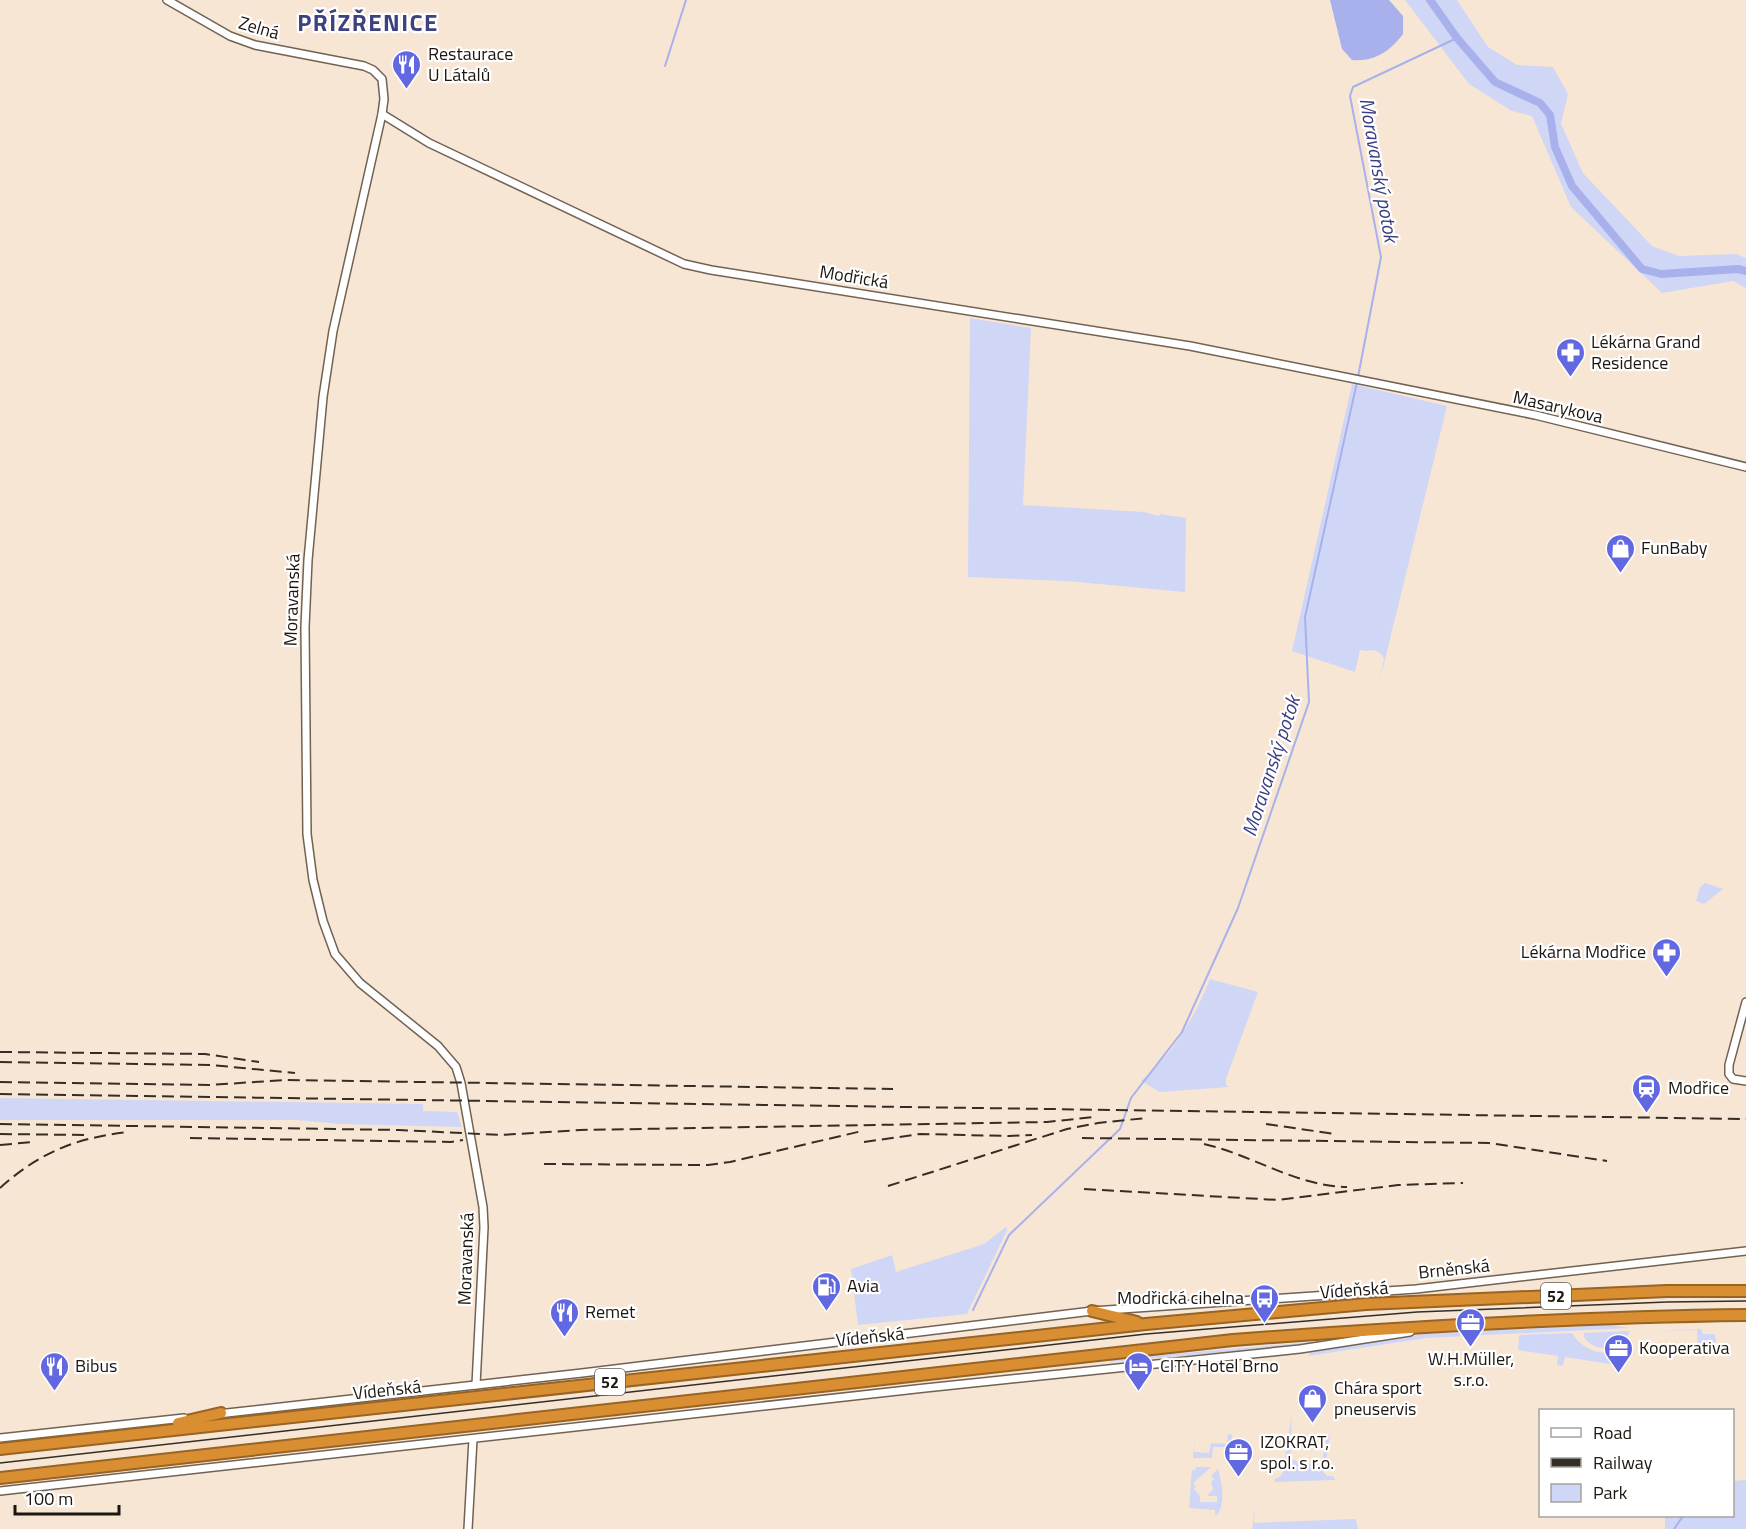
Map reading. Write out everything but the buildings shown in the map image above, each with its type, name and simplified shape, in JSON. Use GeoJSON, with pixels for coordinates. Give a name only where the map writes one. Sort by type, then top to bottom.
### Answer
{"type":"FeatureCollection","features":[{"type":"Feature","properties":{"kind":"highway","name":"Vídeňská"},"geometry":{"type":"LineString","coordinates":[[0,1449],[1146,1324],[1366,1304],[1667,1291],[1746,1291]]}},
{"type":"Feature","properties":{"kind":"highway"},"geometry":{"type":"LineString","coordinates":[[1092,1311],[1146,1324]]}},
{"type":"Feature","properties":{"kind":"highway","name":"52"},"geometry":{"type":"LineString","coordinates":[[0,1478],[1148,1349],[1382,1329],[1668,1316],[1746,1315]]}},
{"type":"Feature","properties":{"kind":"highway"},"geometry":{"type":"LineString","coordinates":[[74,1440],[176,1424],[220,1413]]}},
{"type":"Feature","properties":{"kind":"street","name":"Zelná"},"geometry":{"type":"LineString","coordinates":[[167,0],[230,36],[255,45],[364,66],[373,70],[382,79]]}},
{"type":"Feature","properties":{"kind":"street","name":"Moravanská"},"geometry":{"type":"LineString","coordinates":[[382,79],[384,99],[382,114],[333,331],[323,397],[308,560],[305,627],[307,834],[313,880],[322,921],[335,954],[360,983],[444,1051],[458,1071],[483,1207],[476,1385]]}},
{"type":"Feature","properties":{"kind":"street","name":"Modřická"},"geometry":{"type":"LineString","coordinates":[[382,114],[429,143],[684,264],[722,272],[1172,343],[1363,381]]}},
{"type":"Feature","properties":{"kind":"street","name":"Masarykova"},"geometry":{"type":"LineString","coordinates":[[1363,381],[1535,416],[1746,467]]}},
{"type":"Feature","properties":{"kind":"street"},"geometry":{"type":"LineString","coordinates":[[1746,1002],[1729,1065],[1729,1074],[1733,1079],[1746,1081]]}},
{"type":"Feature","properties":{"kind":"street","name":"Brněnská"},"geometry":{"type":"LineString","coordinates":[[1092,1311],[1416,1288],[1746,1251]]}},
{"type":"Feature","properties":{"kind":"street","name":"Vídeňská"},"geometry":{"type":"LineString","coordinates":[[0,1438],[476,1385],[1092,1311]]}},
{"type":"Feature","properties":{"kind":"street"},"geometry":{"type":"LineString","coordinates":[[0,1491],[1131,1365],[1300,1349],[1455,1326]]}},
{"type":"Feature","properties":{"kind":"street"},"geometry":{"type":"LineString","coordinates":[[468,1529],[473,1439]]}},
{"type":"Feature","properties":{"kind":"green space"},"geometry":{"type":"Polygon","coordinates":[[[1405,0],[1457,0],[1488,47],[1517,65],[1553,67],[1568,94],[1561,124],[1583,173],[1652,246],[1679,256],[1736,254],[1746,258],[1746,288],[1733,281],[1662,293],[1571,207],[1532,116],[1512,111],[1469,84],[1405,0]]]}},
{"type":"Feature","properties":{"kind":"green space"},"geometry":{"type":"Polygon","coordinates":[[[970,318],[1031,328],[1023,505],[1144,512],[1159,516],[1160,514],[1186,518],[1185,592],[1066,581],[968,577],[970,318]]]}},
{"type":"Feature","properties":{"kind":"green space"},"geometry":{"type":"Polygon","coordinates":[[[1352,384],[1447,406],[1380,680],[1384,658],[1375,651],[1360,650],[1355,672],[1292,651],[1352,384]]]}},
{"type":"Feature","properties":{"kind":"green space"},"geometry":{"type":"Polygon","coordinates":[[[1705,883],[1723,889],[1704,904],[1696,901],[1700,887],[1705,883]]]}},
{"type":"Feature","properties":{"kind":"green space"},"geometry":{"type":"Polygon","coordinates":[[[1210,979],[1258,992],[1226,1079],[1226,1085],[1229,1087],[1160,1092],[1141,1081],[1153,1070],[1182,1034],[1210,979]]]}},
{"type":"Feature","properties":{"kind":"green space"},"geometry":{"type":"Polygon","coordinates":[[[0,1098],[423,1104],[423,1111],[457,1112],[462,1127],[340,1124],[296,1120],[0,1120],[0,1098]]]}},
{"type":"Feature","properties":{"kind":"green space"},"geometry":{"type":"Polygon","coordinates":[[[1006,1227],[1007,1230],[967,1314],[858,1325],[851,1269],[892,1255],[896,1272],[984,1244],[1006,1227]]]}},
{"type":"Feature","properties":{"kind":"green space"},"geometry":{"type":"Polygon","coordinates":[[[1613,1325],[1629,1328],[1427,1338],[1308,1356],[1311,1352],[1437,1333],[1613,1325]]]}},
{"type":"Feature","properties":{"kind":"green space"},"geometry":{"type":"Polygon","coordinates":[[[1701,1329],[1703,1334],[1715,1334],[1716,1342],[1698,1350],[1697,1330],[1650,1332],[1701,1329]]]}},
{"type":"Feature","properties":{"kind":"green space"},"geometry":{"type":"Polygon","coordinates":[[[1630,1331],[1621,1342],[1608,1348],[1595,1346],[1584,1337],[1584,1333],[1630,1331]]]}},
{"type":"Feature","properties":{"kind":"green space"},"geometry":{"type":"Polygon","coordinates":[[[1572,1333],[1581,1344],[1593,1350],[1606,1353],[1620,1351],[1616,1365],[1565,1357],[1563,1366],[1557,1365],[1558,1356],[1518,1350],[1519,1335],[1572,1333]]]}},
{"type":"Feature","properties":{"kind":"green space"},"geometry":{"type":"Polygon","coordinates":[[[1336,1340],[1294,1346],[1109,1362],[1112,1359],[1336,1340]]]}},
{"type":"Feature","properties":{"kind":"green space"},"geometry":{"type":"Polygon","coordinates":[[[1292,1413],[1290,1458],[1302,1464],[1319,1465],[1322,1461],[1327,1435],[1330,1435],[1324,1473],[1327,1476],[1333,1476],[1335,1480],[1274,1482],[1283,1472],[1292,1413]]]}},
{"type":"Feature","properties":{"kind":"green space"},"geometry":{"type":"Polygon","coordinates":[[[1228,1434],[1232,1435],[1231,1447],[1213,1447],[1212,1458],[1193,1458],[1195,1436],[1194,1452],[1209,1453],[1211,1443],[1227,1444],[1228,1434]]]}},
{"type":"Feature","properties":{"kind":"green space"},"geometry":{"type":"Polygon","coordinates":[[[1196,1467],[1211,1467],[1193,1483],[1196,1487],[1194,1489],[1200,1496],[1200,1502],[1217,1502],[1217,1496],[1207,1496],[1213,1489],[1211,1482],[1214,1479],[1211,1476],[1218,1469],[1222,1486],[1222,1505],[1217,1515],[1215,1515],[1215,1510],[1189,1508],[1192,1470],[1196,1467]]]}},
{"type":"Feature","properties":{"kind":"green space"},"geometry":{"type":"Polygon","coordinates":[[[1746,1480],[1746,1529],[1665,1529],[1665,1517],[1734,1517],[1734,1481],[1746,1480]]]}},
{"type":"Feature","properties":{"kind":"green space"},"geometry":{"type":"Polygon","coordinates":[[[1255,1508],[1254,1523],[1356,1519],[1358,1529],[1252,1529],[1255,1508]]]}},
{"type":"Feature","properties":{"kind":"water"},"geometry":{"type":"Polygon","coordinates":[[[1330,0],[1389,0],[1403,16],[1403,34],[1393,46],[1381,54],[1368,59],[1352,60],[1342,49],[1330,0]]]}},
{"type":"Feature","properties":{"kind":"waterway"},"geometry":{"type":"LineString","coordinates":[[665,66],[686,0]]}},
{"type":"Feature","properties":{"kind":"waterway"},"geometry":{"type":"LineString","coordinates":[[1430,0],[1457,38],[1495,82],[1540,103],[1550,115],[1555,147],[1572,186],[1642,269],[1661,274],[1738,269],[1746,271]]}},
{"type":"Feature","properties":{"kind":"waterway","name":"Moravanský potok"},"geometry":{"type":"LineString","coordinates":[[1358,377],[1381,257],[1350,96],[1353,87],[1457,38]]}},
{"type":"Feature","properties":{"kind":"waterway","name":"Moravanský potok"},"geometry":{"type":"LineString","coordinates":[[973,1310],[1009,1235],[1120,1129],[1131,1098],[1182,1032],[1238,908],[1309,702],[1305,617],[1357,382]]}},
{"type":"Feature","properties":{"kind":"waterway"},"geometry":{"type":"LineString","coordinates":[[1674,1529],[1682,1517]]}},
{"type":"Feature","properties":{"kind":"tram line"},"geometry":{"type":"LineString","coordinates":[[0,1463],[1146,1334],[1417,1312],[1746,1301]]}},
{"type":"Feature","properties":{"kind":"railway"},"geometry":{"type":"LineString","coordinates":[[0,1052],[205,1054],[259,1062]]}},
{"type":"Feature","properties":{"kind":"railway"},"geometry":{"type":"LineString","coordinates":[[0,1062],[211,1065],[295,1073]]}},
{"type":"Feature","properties":{"kind":"railway"},"geometry":{"type":"LineString","coordinates":[[0,1082],[209,1085],[286,1080],[893,1089]]}},
{"type":"Feature","properties":{"kind":"railway"},"geometry":{"type":"LineString","coordinates":[[0,1094],[1746,1119]]}},
{"type":"Feature","properties":{"kind":"railway"},"geometry":{"type":"LineString","coordinates":[[0,1124],[399,1130],[501,1135],[580,1130],[1047,1122],[1094,1117]]}},
{"type":"Feature","properties":{"kind":"railway"},"geometry":{"type":"LineString","coordinates":[[888,1186],[1067,1129],[1146,1118]]}},
{"type":"Feature","properties":{"kind":"railway"},"geometry":{"type":"LineString","coordinates":[[1266,1124],[1335,1134]]}},
{"type":"Feature","properties":{"kind":"railway"},"geometry":{"type":"LineString","coordinates":[[544,1164],[708,1165],[730,1162],[862,1131]]}},
{"type":"Feature","properties":{"kind":"railway"},"geometry":{"type":"LineString","coordinates":[[0,1188],[29,1165],[59,1149],[91,1138],[128,1132]]}},
{"type":"Feature","properties":{"kind":"railway"},"geometry":{"type":"LineString","coordinates":[[0,1134],[84,1135]]}},
{"type":"Feature","properties":{"kind":"railway"},"geometry":{"type":"LineString","coordinates":[[864,1142],[920,1134],[1032,1135]]}},
{"type":"Feature","properties":{"kind":"railway"},"geometry":{"type":"LineString","coordinates":[[190,1138],[451,1142],[463,1140]]}},
{"type":"Feature","properties":{"kind":"railway"},"geometry":{"type":"LineString","coordinates":[[1082,1138],[1489,1143],[1607,1161]]}},
{"type":"Feature","properties":{"kind":"railway"},"geometry":{"type":"LineString","coordinates":[[0,1145],[33,1142]]}},
{"type":"Feature","properties":{"kind":"railway"},"geometry":{"type":"LineString","coordinates":[[1204,1144],[1240,1155],[1292,1176],[1347,1187]]}},
{"type":"Feature","properties":{"kind":"railway"},"geometry":{"type":"LineString","coordinates":[[1084,1189],[1278,1200],[1398,1185],[1463,1183]]}},
{"type":"Feature","properties":{"kind":"place","name":"Restaurace U Látalů"},"geometry":{"type":"Point","coordinates":[407,90]}},
{"type":"Feature","properties":{"kind":"place","name":"Lékárna Grand Residence"},"geometry":{"type":"Point","coordinates":[1570,378]}},
{"type":"Feature","properties":{"kind":"place","name":"FunBaby"},"geometry":{"type":"Point","coordinates":[1620,574]}},
{"type":"Feature","properties":{"kind":"place","name":"Lékárna Modřice"},"geometry":{"type":"Point","coordinates":[1667,978]}},
{"type":"Feature","properties":{"kind":"place","name":"Modřice"},"geometry":{"type":"Point","coordinates":[1647,1114]}},
{"type":"Feature","properties":{"kind":"place","name":"Avia"},"geometry":{"type":"Point","coordinates":[826,1312]}},
{"type":"Feature","properties":{"kind":"place","name":"Modřická cihelna"},"geometry":{"type":"Point","coordinates":[1265,1324]}},
{"type":"Feature","properties":{"kind":"place","name":"Remet"},"geometry":{"type":"Point","coordinates":[564,1338]}},
{"type":"Feature","properties":{"kind":"place","name":"W.H.Müller, s.r.o."},"geometry":{"type":"Point","coordinates":[1471,1348]}},
{"type":"Feature","properties":{"kind":"place","name":"Kooperativa"},"geometry":{"type":"Point","coordinates":[1618,1374]}},
{"type":"Feature","properties":{"kind":"place","name":"Bibus"},"geometry":{"type":"Point","coordinates":[54,1392]}},
{"type":"Feature","properties":{"kind":"place","name":"CITY Hotel Brno"},"geometry":{"type":"Point","coordinates":[1139,1392]}},
{"type":"Feature","properties":{"kind":"place","name":"Chára sport pneuservis"},"geometry":{"type":"Point","coordinates":[1313,1424]}},
{"type":"Feature","properties":{"kind":"place","name":"IZOKRAT, spol. s r.o."},"geometry":{"type":"Point","coordinates":[1239,1478]}},
{"type":"Feature","properties":{"kind":"district","name":"PŘÍZŘENICE"},"geometry":{"type":"Point","coordinates":[368,23]}}]}
